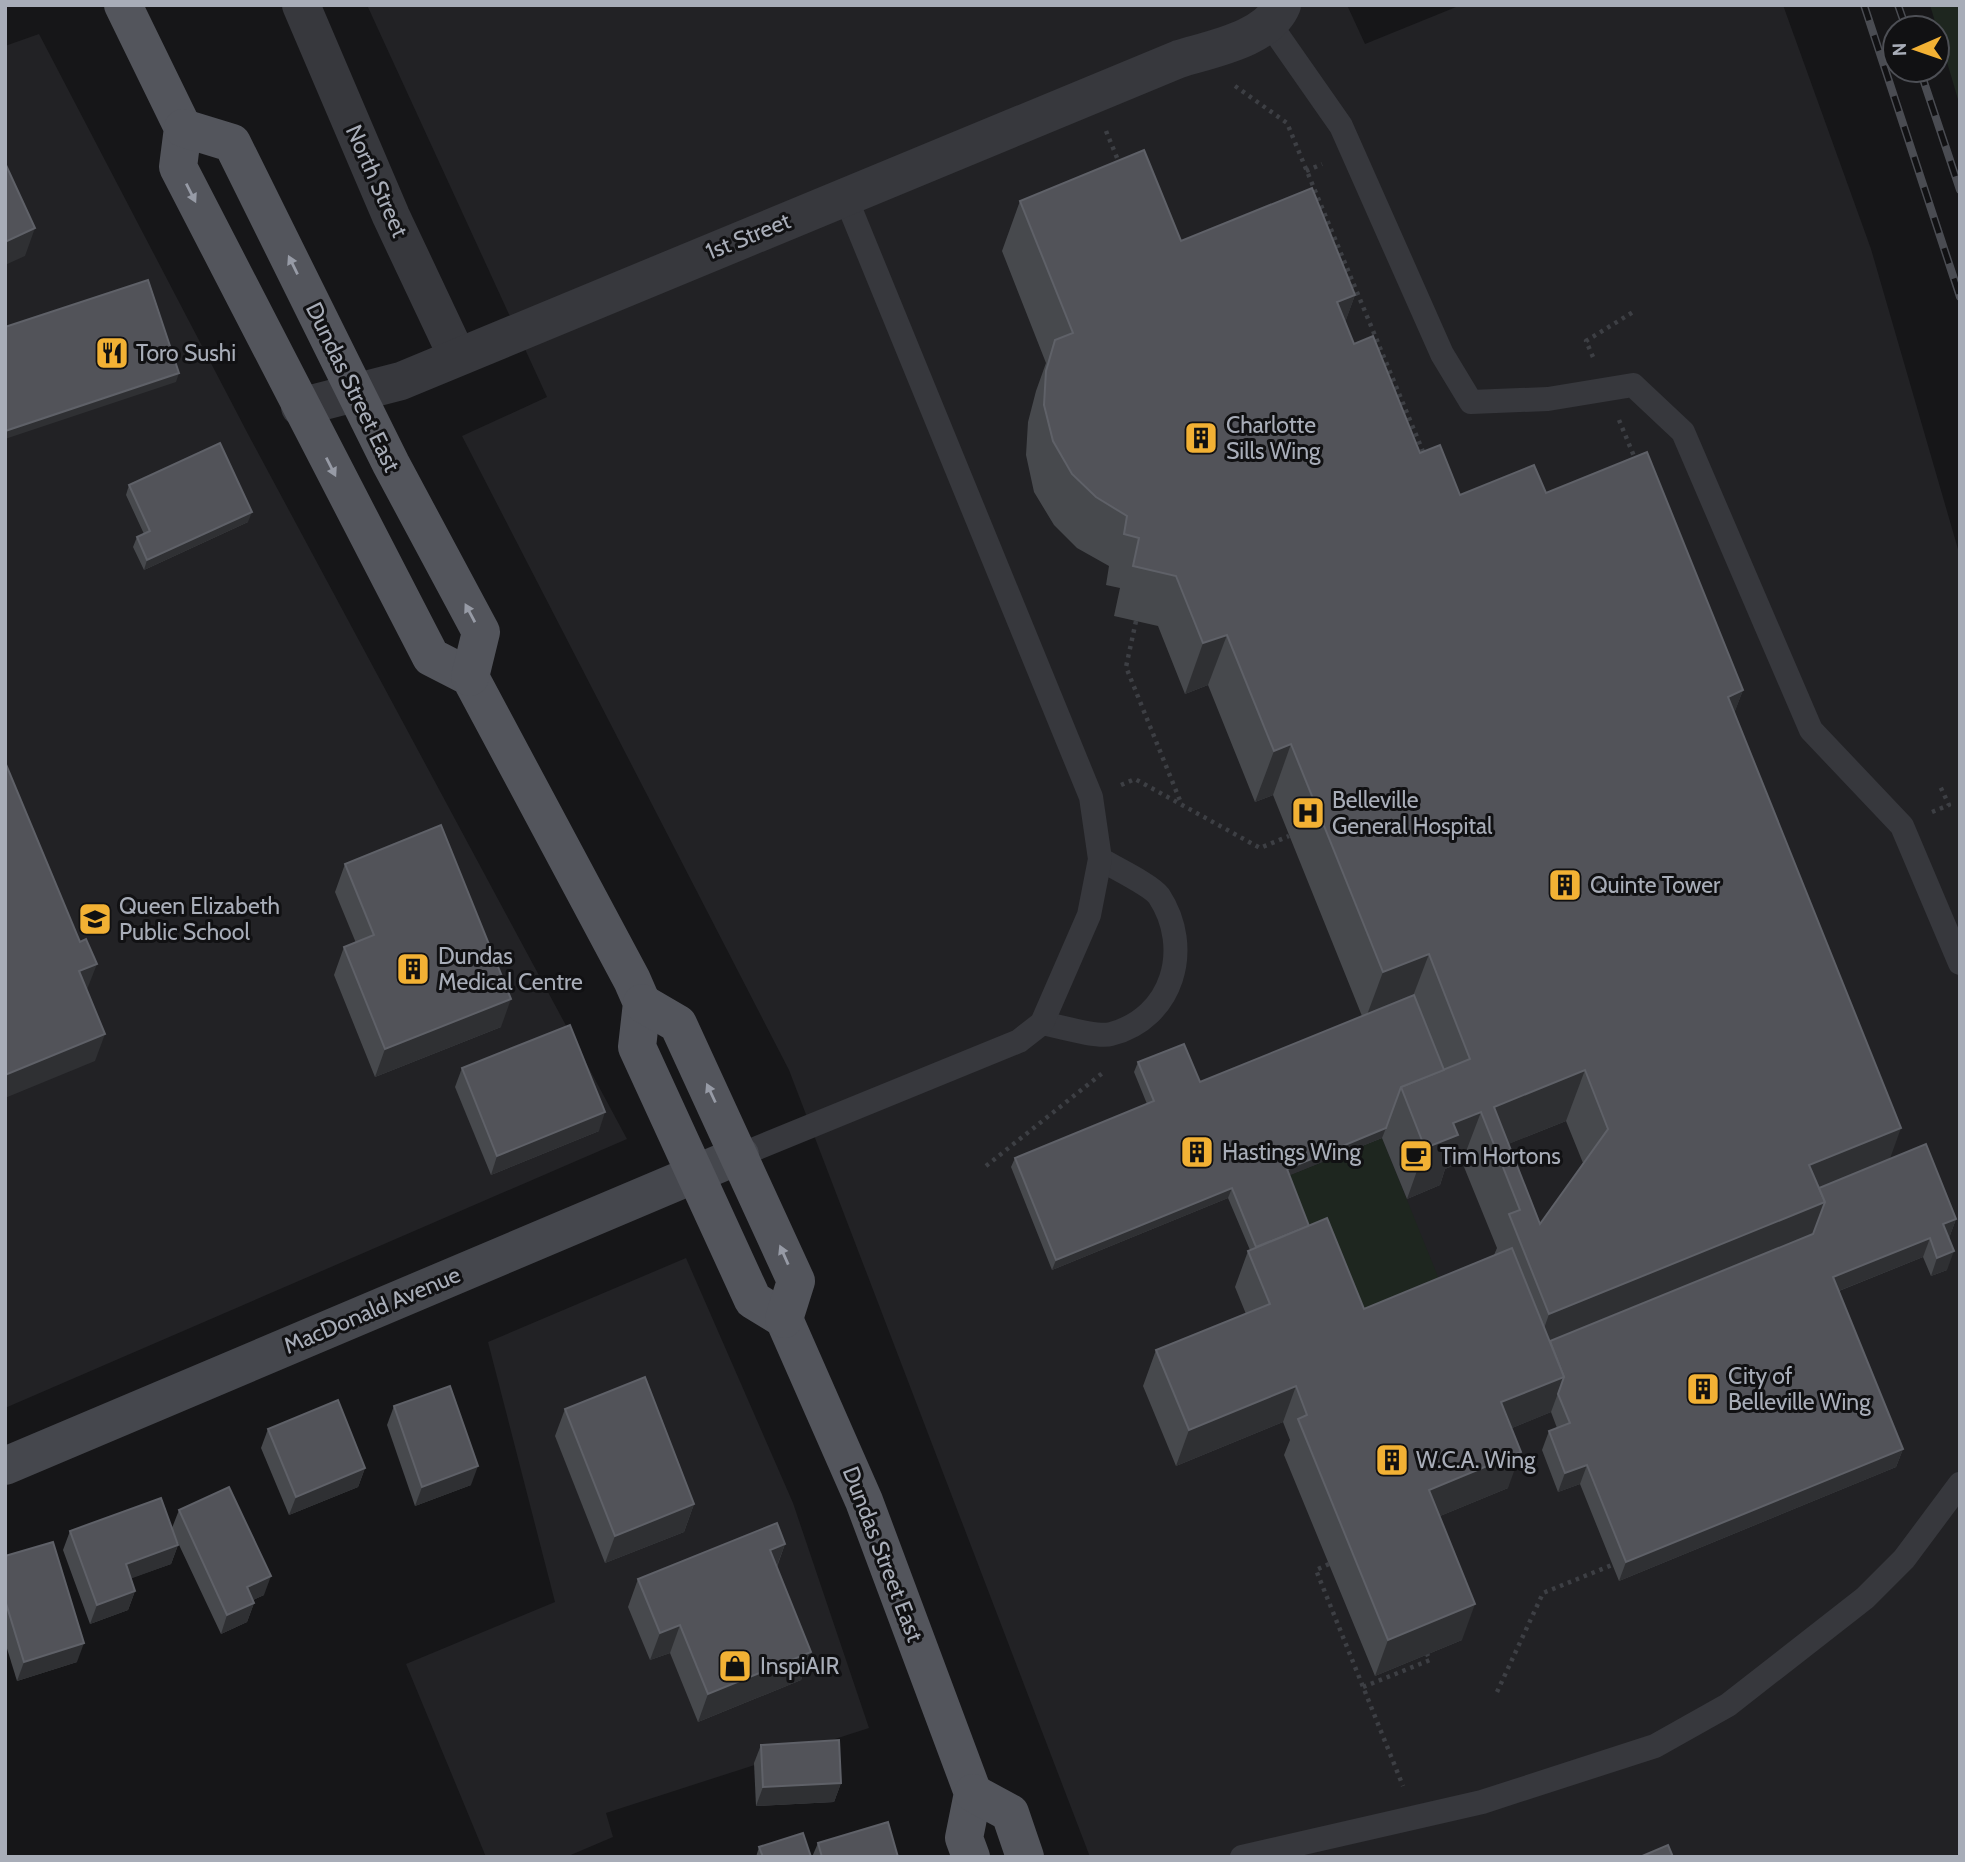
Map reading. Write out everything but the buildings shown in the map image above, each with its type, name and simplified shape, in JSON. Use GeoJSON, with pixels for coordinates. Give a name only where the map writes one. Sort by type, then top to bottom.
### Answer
{"type":"FeatureCollection","features":[{"type":"Feature","properties":{"kind":"main road"},"geometry":{"type":"LineString","coordinates":[[123,5],[183,128],[178,167],[431,657],[470,677],[642,1003],[678,1024],[740,1154],[796,1281],[784,1319],[753,1300],[637,1047],[642,1003]]}},
{"type":"Feature","properties":{"kind":"main road","name":"Dundas Street East"},"geometry":{"type":"LineString","coordinates":[[183,128],[232,143],[356,392],[481,632],[470,677]]}},
{"type":"Feature","properties":{"kind":"main road","name":"Dundas Street East"},"geometry":{"type":"LineString","coordinates":[[784,1319],[864,1501],[973,1793]]}},
{"type":"Feature","properties":{"kind":"main road"},"geometry":{"type":"LineString","coordinates":[[971,1857],[964,1838],[973,1793],[1010,1813],[1025,1857]]}},
{"type":"Feature","properties":{"kind":"street","name":"North Street"},"geometry":{"type":"LineString","coordinates":[[301,5],[391,216],[457,356]]}},
{"type":"Feature","properties":{"kind":"street","name":"1st Street"},"geometry":{"type":"LineString","coordinates":[[300,407],[401,381],[1091,95],[1247,36],[1275,14]]}},
{"type":"Feature","properties":{"kind":"street","name":"MacDonald Avenue"},"geometry":{"type":"LineString","coordinates":[[5,1466],[740,1154]]}},
{"type":"Feature","properties":{"kind":"lane"},"geometry":{"type":"LineString","coordinates":[[1275,14],[1342,126],[1442,354],[1471,402],[1548,399],[1633,385],[1683,432],[1811,730],[1902,826],[1960,963]]}},
{"type":"Feature","properties":{"kind":"lane"},"geometry":{"type":"LineString","coordinates":[[740,1154],[1020,1041],[1042,1023],[1089,915],[1100,859],[1091,797],[845,196]]}},
{"type":"Feature","properties":{"kind":"lane"},"geometry":{"type":"LineString","coordinates":[[1042,1023],[1109,1035],[1146,1018],[1172,983],[1176,939],[1158,895],[1100,859]]}},
{"type":"Feature","properties":{"kind":"lane"},"geometry":{"type":"LineString","coordinates":[[1242,1857],[1482,1801],[1655,1745],[1728,1705],[1865,1598],[1904,1559],[1960,1484]]}},
{"type":"Feature","properties":{"kind":"path"},"geometry":{"type":"LineString","coordinates":[[1192,55],[1287,123],[1427,462]]}},
{"type":"Feature","properties":{"kind":"path"},"geometry":{"type":"LineString","coordinates":[[1091,95],[1122,169]]}},
{"type":"Feature","properties":{"kind":"path"},"geometry":{"type":"LineString","coordinates":[[1633,312],[1586,341],[1638,466]]}},
{"type":"Feature","properties":{"kind":"path"},"geometry":{"type":"LineString","coordinates":[[1136,621],[1126,667],[1181,804]]}},
{"type":"Feature","properties":{"kind":"path"},"geometry":{"type":"LineString","coordinates":[[1091,797],[1135,779],[1261,848],[1289,836]]}},
{"type":"Feature","properties":{"kind":"path"},"geometry":{"type":"LineString","coordinates":[[1940,786],[1949,805]]}},
{"type":"Feature","properties":{"kind":"path"},"geometry":{"type":"LineString","coordinates":[[986,1166],[1102,1072],[1111,1068]]}},
{"type":"Feature","properties":{"kind":"path"},"geometry":{"type":"LineString","coordinates":[[1329,1564],[1316,1570],[1415,1816]]}},
{"type":"Feature","properties":{"kind":"path"},"geometry":{"type":"LineString","coordinates":[[1497,1692],[1543,1592],[1612,1565]]}},
{"type":"Feature","properties":{"kind":"path"},"geometry":{"type":"LineString","coordinates":[[1363,1687],[1430,1660],[1427,1654]]}},
{"type":"Feature","properties":{"kind":"shaded area","name":"Belleville General Hospital"},"geometry":{"type":"Polygon","coordinates":[[[367,5],[1347,5],[1365,44],[1461,5],[1783,5],[1871,249],[1960,556],[1960,1857],[1090,1857],[789,1070],[462,436],[547,397],[367,5]]]}},
{"type":"Feature","properties":{"kind":"shaded area"},"geometry":{"type":"Polygon","coordinates":[[[1930,5],[1960,5],[1960,106],[1951,76],[1951,14],[1933,14],[1930,5]]]}},
{"type":"Feature","properties":{"kind":"shaded area"},"geometry":{"type":"Polygon","coordinates":[[[39,34],[249,436],[627,1139],[5,1408],[5,46],[39,34]]]}},
{"type":"Feature","properties":{"kind":"shaded area"},"geometry":{"type":"Polygon","coordinates":[[[1382,1138],[1449,1304],[1351,1345],[1283,1178],[1382,1138]]]}},
{"type":"Feature","properties":{"kind":"shaded area"},"geometry":{"type":"Polygon","coordinates":[[[686,1258],[793,1503],[869,1728],[606,1813],[613,1837],[566,1857],[486,1857],[406,1664],[555,1602],[488,1342],[686,1258]]]}},
{"type":"Feature","properties":{"kind":"railway"},"geometry":{"type":"LineString","coordinates":[[1864,5],[1960,297]]}},
{"type":"Feature","properties":{"kind":"railway"},"geometry":{"type":"LineString","coordinates":[[1898,5],[1901,14]]}},
{"type":"Feature","properties":{"kind":"railway"},"geometry":{"type":"LineString","coordinates":[[1925,84],[1960,190]]}},
{"type":"Feature","properties":{"kind":"place","name":"Toro Sushi"},"geometry":{"type":"Point","coordinates":[112,353]}},
{"type":"Feature","properties":{"kind":"place","name":"Charlotte Sills Wing"},"geometry":{"type":"Point","coordinates":[1201,438]}},
{"type":"Feature","properties":{"kind":"place","name":"Belleville General Hospital"},"geometry":{"type":"Point","coordinates":[1308,813]}},
{"type":"Feature","properties":{"kind":"place","name":"Quinte Tower"},"geometry":{"type":"Point","coordinates":[1565,885]}},
{"type":"Feature","properties":{"kind":"place","name":"Queen Elizabeth Public School"},"geometry":{"type":"Point","coordinates":[95,919]}},
{"type":"Feature","properties":{"kind":"place","name":"Dundas Medical Centre"},"geometry":{"type":"Point","coordinates":[413,969]}},
{"type":"Feature","properties":{"kind":"place","name":"Hastings Wing"},"geometry":{"type":"Point","coordinates":[1197,1152]}},
{"type":"Feature","properties":{"kind":"place","name":"Tim Hortons"},"geometry":{"type":"Point","coordinates":[1416,1156]}},
{"type":"Feature","properties":{"kind":"place","name":"City of Belleville Wing"},"geometry":{"type":"Point","coordinates":[1703,1389]}},
{"type":"Feature","properties":{"kind":"place","name":"W.C.A. Wing"},"geometry":{"type":"Point","coordinates":[1392,1460]}},
{"type":"Feature","properties":{"kind":"place","name":"InspiAIR"},"geometry":{"type":"Point","coordinates":[735,1666]}}]}
